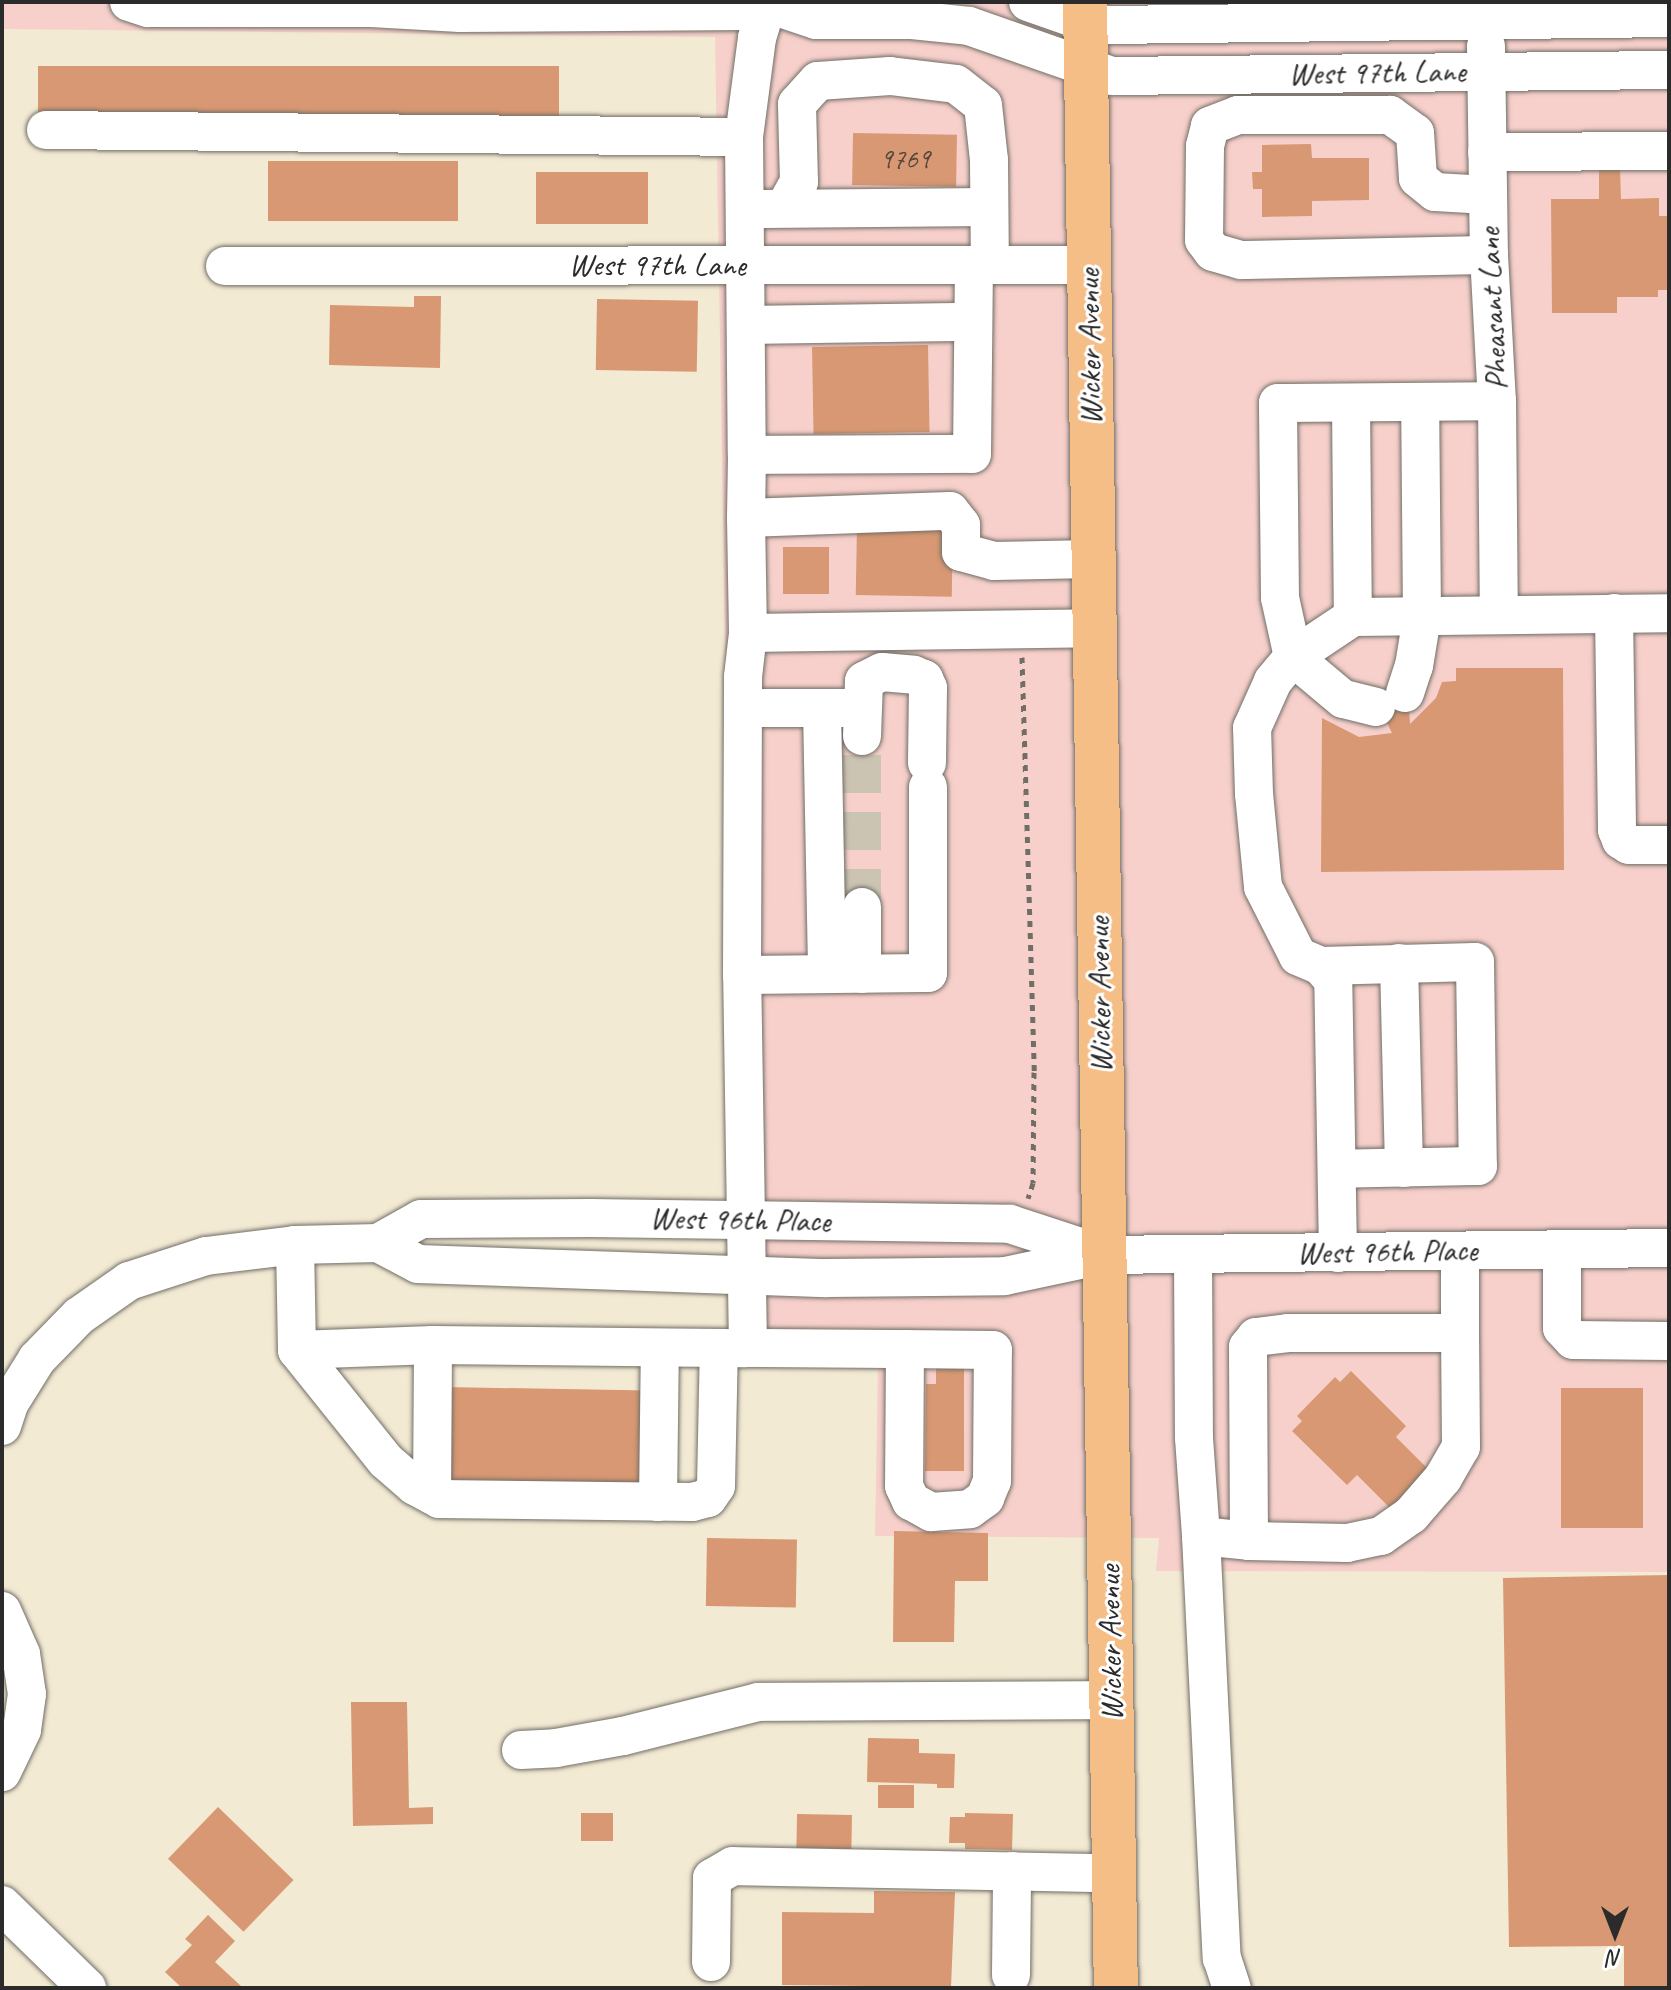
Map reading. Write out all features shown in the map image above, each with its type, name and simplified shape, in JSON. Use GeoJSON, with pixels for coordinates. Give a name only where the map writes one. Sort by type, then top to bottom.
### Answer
{"type":"FeatureCollection","features":[{"type":"Feature","properties":{"kind":"highway","name":"Wicker Avenue"},"geometry":{"type":"LineString","coordinates":[[1085,12],[1116,1988]]}},
{"type":"Feature","properties":{"kind":"street"},"geometry":{"type":"LineString","coordinates":[[129,2],[148,8],[426,6],[744,11],[770,3]]}},
{"type":"Feature","properties":{"kind":"street","name":"West 97th Lane"},"geometry":{"type":"LineString","coordinates":[[1028,2],[1169,25],[1485,11],[1669,18]]}},
{"type":"Feature","properties":{"kind":"street"},"geometry":{"type":"LineString","coordinates":[[295,1245],[297,1350],[386,1461],[415,1486],[439,1499],[692,1502],[708,1498],[716,1486],[733,1348],[748,1275],[742,975],[743,708],[748,633],[744,137],[757,38],[770,3]]}},
{"type":"Feature","properties":{"kind":"street","name":"West 97th Lane"},"geometry":{"type":"LineString","coordinates":[[770,3],[816,20],[912,20],[969,26],[1112,76],[1669,70]]}},
{"type":"Feature","properties":{"kind":"street","name":"Pheasant Lane"},"geometry":{"type":"LineString","coordinates":[[1485,11],[1489,255],[1497,401],[1499,615]]}},
{"type":"Feature","properties":{"kind":"street"},"geometry":{"type":"LineString","coordinates":[[747,455],[972,454],[973,322],[989,207],[983,105],[956,84],[890,76],[818,81],[797,104],[799,182],[785,207]]}},
{"type":"Feature","properties":{"kind":"street"},"geometry":{"type":"LineString","coordinates":[[1488,195],[1435,192],[1418,178],[1415,133],[1390,115],[1238,115],[1210,126],[1205,146],[1204,240],[1213,252],[1241,260],[1489,255]]}},
{"type":"Feature","properties":{"kind":"street"},"geometry":{"type":"LineString","coordinates":[[46,130],[744,137]]}},
{"type":"Feature","properties":{"kind":"street"},"geometry":{"type":"LineString","coordinates":[[1487,152],[1669,151]]}},
{"type":"Feature","properties":{"kind":"street"},"geometry":{"type":"LineString","coordinates":[[745,211],[785,207],[989,207]]}},
{"type":"Feature","properties":{"kind":"street","name":"West 97th Lane"},"geometry":{"type":"LineString","coordinates":[[225,266],[1088,265]]}},
{"type":"Feature","properties":{"kind":"street"},"geometry":{"type":"LineString","coordinates":[[746,325],[973,322]]}},
{"type":"Feature","properties":{"kind":"street"},"geometry":{"type":"LineString","coordinates":[[1420,402],[1422,617],[1414,666],[1390,700],[1343,699],[1293,657],[1281,615],[1278,403],[1497,401]]}},
{"type":"Feature","properties":{"kind":"street"},"geometry":{"type":"LineString","coordinates":[[1351,403],[1353,617]]}},
{"type":"Feature","properties":{"kind":"street"},"geometry":{"type":"LineString","coordinates":[[746,518],[950,511],[961,525],[961,552],[994,561],[1093,559]]}},
{"type":"Feature","properties":{"kind":"street"},"geometry":{"type":"LineString","coordinates":[[1614,613],[1617,830],[1621,840],[1629,845],[1669,845]]}},
{"type":"Feature","properties":{"kind":"street"},"geometry":{"type":"LineString","coordinates":[[1337,1169],[1478,1166],[1475,962],[1321,966],[1298,956],[1263,887],[1254,794],[1252,728],[1273,681],[1293,657],[1353,617],[1669,613]]}},
{"type":"Feature","properties":{"kind":"street"},"geometry":{"type":"LineString","coordinates":[[748,633],[1094,628]]}},
{"type":"Feature","properties":{"kind":"street"},"geometry":{"type":"LineString","coordinates":[[742,975],[928,973],[928,688],[924,679],[899,672],[870,676],[864,681],[862,722],[822,708],[743,708]]}},
{"type":"Feature","properties":{"kind":"street"},"geometry":{"type":"LineString","coordinates":[[822,708],[845,974]]}},
{"type":"Feature","properties":{"kind":"street"},"geometry":{"type":"LineString","coordinates":[[845,974],[862,907]]}},
{"type":"Feature","properties":{"kind":"street"},"geometry":{"type":"LineString","coordinates":[[1399,963],[1404,1168]]}},
{"type":"Feature","properties":{"kind":"street"},"geometry":{"type":"LineString","coordinates":[[1321,966],[1333,980],[1338,1253]]}},
{"type":"Feature","properties":{"kind":"street","name":"West 96th Place"},"geometry":{"type":"LineString","coordinates":[[2,1426],[9,1404],[37,1359],[79,1316],[129,1281],[206,1256],[295,1245],[378,1243],[421,1219],[1010,1224],[1104,1255]]}},
{"type":"Feature","properties":{"kind":"street","name":"West 96th Place"},"geometry":{"type":"LineString","coordinates":[[378,1243],[418,1264],[748,1275],[1005,1276],[1104,1255],[1669,1248]]}},
{"type":"Feature","properties":{"kind":"street"},"geometry":{"type":"LineString","coordinates":[[1562,1250],[1562,1328],[1573,1340],[1669,1341]]}},
{"type":"Feature","properties":{"kind":"street"},"geometry":{"type":"LineString","coordinates":[[1201,1536],[1249,1541],[1347,1543],[1381,1536],[1411,1515],[1443,1478],[1461,1447],[1464,1414],[1460,1251]]}},
{"type":"Feature","properties":{"kind":"street"},"geometry":{"type":"LineString","coordinates":[[1193,1254],[1194,1438],[1222,1958],[1232,1988]]}},
{"type":"Feature","properties":{"kind":"street"},"geometry":{"type":"LineString","coordinates":[[1249,1541],[1248,1347],[1256,1337],[1288,1333],[1460,1333]]}},
{"type":"Feature","properties":{"kind":"street"},"geometry":{"type":"LineString","coordinates":[[297,1350],[433,1345],[905,1349]]}},
{"type":"Feature","properties":{"kind":"street"},"geometry":{"type":"LineString","coordinates":[[432,1495],[433,1345]]}},
{"type":"Feature","properties":{"kind":"street"},"geometry":{"type":"LineString","coordinates":[[658,1502],[660,1348]]}},
{"type":"Feature","properties":{"kind":"street"},"geometry":{"type":"LineString","coordinates":[[2,1611],[21,1654],[25,1703],[22,1730],[2,1772]]}},
{"type":"Feature","properties":{"kind":"street"},"geometry":{"type":"LineString","coordinates":[[521,1750],[556,1748],[623,1736],[758,1702],[1111,1700]]}},
{"type":"Feature","properties":{"kind":"street"},"geometry":{"type":"LineString","coordinates":[[2,1735],[25,1703]]}},
{"type":"Feature","properties":{"kind":"street"},"geometry":{"type":"LineString","coordinates":[[711,1962],[712,1878],[733,1866],[1114,1873]]}},
{"type":"Feature","properties":{"kind":"street"},"geometry":{"type":"LineString","coordinates":[[1011,1975],[1012,1871]]}},
{"type":"Feature","properties":{"kind":"street"},"geometry":{"type":"LineString","coordinates":[[2,1905],[87,1988]]}},
{"type":"Feature","properties":{"kind":"path"},"geometry":{"type":"LineString","coordinates":[[1022,628],[1027,913],[1032,946],[1034,1072],[1033,1183],[1026,1202]]}},
{"type":"Feature","properties":{"kind":"shaded area"},"geometry":{"type":"Polygon","coordinates":[[[2,2],[1669,2],[1669,1572],[1156,1571],[1159,1538],[875,1536],[878,1365],[737,1367],[715,37],[2,29],[2,2]]]}},
{"type":"Feature","properties":{"kind":"building"},"geometry":{"type":"Polygon","coordinates":[[[38,66],[559,66],[559,116],[38,116],[38,66]]]}},
{"type":"Feature","properties":{"kind":"building"},"geometry":{"type":"Polygon","coordinates":[[[853,133],[957,135],[956,187],[852,185],[853,133]]]}},
{"type":"Feature","properties":{"kind":"building"},"geometry":{"type":"Polygon","coordinates":[[[1311,144],[1312,158],[1369,158],[1369,200],[1312,201],[1312,216],[1262,217],[1262,189],[1253,189],[1252,172],[1262,172],[1262,145],[1311,144]]]}},
{"type":"Feature","properties":{"kind":"building"},"geometry":{"type":"Polygon","coordinates":[[[268,161],[458,161],[458,221],[268,221],[268,161]]]}},
{"type":"Feature","properties":{"kind":"building"},"geometry":{"type":"Polygon","coordinates":[[[1599,169],[1620,169],[1621,199],[1659,198],[1659,216],[1669,216],[1669,290],[1658,290],[1658,297],[1617,297],[1617,313],[1552,313],[1551,199],[1599,199],[1599,169]]]}},
{"type":"Feature","properties":{"kind":"building"},"geometry":{"type":"Polygon","coordinates":[[[536,172],[648,172],[648,224],[536,224],[536,172]]]}},
{"type":"Feature","properties":{"kind":"building"},"geometry":{"type":"Polygon","coordinates":[[[414,296],[441,296],[440,368],[329,365],[330,305],[414,307],[414,296]]]}},
{"type":"Feature","properties":{"kind":"building"},"geometry":{"type":"Polygon","coordinates":[[[597,299],[698,301],[697,372],[596,370],[597,299]]]}},
{"type":"Feature","properties":{"kind":"building"},"geometry":{"type":"Polygon","coordinates":[[[928,345],[930,432],[814,434],[812,347],[928,345]]]}},
{"type":"Feature","properties":{"kind":"building"},"geometry":{"type":"Polygon","coordinates":[[[857,525],[953,527],[952,597],[856,595],[857,525]]]}},
{"type":"Feature","properties":{"kind":"building"},"geometry":{"type":"Polygon","coordinates":[[[783,547],[829,547],[829,594],[783,594],[783,547]]]}},
{"type":"Feature","properties":{"kind":"building"},"geometry":{"type":"Polygon","coordinates":[[[1456,668],[1563,668],[1564,870],[1321,872],[1322,718],[1359,737],[1392,733],[1375,699],[1409,708],[1410,724],[1436,698],[1442,682],[1456,681],[1456,668]]]}},
{"type":"Feature","properties":{"kind":"building"},"geometry":{"type":"Polygon","coordinates":[[[936,1364],[964,1364],[964,1471],[925,1471],[926,1384],[936,1384],[936,1364]]]}},
{"type":"Feature","properties":{"kind":"building"},"geometry":{"type":"Polygon","coordinates":[[[1351,1371],[1406,1426],[1396,1437],[1431,1472],[1393,1511],[1357,1475],[1347,1485],[1292,1431],[1302,1421],[1297,1416],[1335,1377],[1340,1382],[1351,1371]]]}},
{"type":"Feature","properties":{"kind":"building"},"geometry":{"type":"Polygon","coordinates":[[[444,1387],[648,1391],[646,1487],[442,1483],[444,1387]]]}},
{"type":"Feature","properties":{"kind":"building"},"geometry":{"type":"Polygon","coordinates":[[[1561,1388],[1643,1388],[1643,1528],[1561,1528],[1561,1388]]]}},
{"type":"Feature","properties":{"kind":"building"},"geometry":{"type":"Polygon","coordinates":[[[894,1531],[988,1533],[988,1581],[955,1581],[954,1642],[893,1642],[894,1531]]]}},
{"type":"Feature","properties":{"kind":"building"},"geometry":{"type":"Polygon","coordinates":[[[707,1538],[797,1540],[796,1608],[706,1606],[707,1538]]]}},
{"type":"Feature","properties":{"kind":"building"},"geometry":{"type":"Polygon","coordinates":[[[1669,1575],[1669,1988],[1624,1988],[1624,1946],[1509,1947],[1503,1578],[1669,1575]]]}},
{"type":"Feature","properties":{"kind":"building"},"geometry":{"type":"Polygon","coordinates":[[[351,1702],[407,1702],[409,1808],[433,1807],[433,1824],[353,1826],[351,1702]]]}},
{"type":"Feature","properties":{"kind":"building"},"geometry":{"type":"Polygon","coordinates":[[[868,1738],[919,1739],[919,1753],[955,1754],[954,1788],[937,1788],[937,1784],[867,1782],[868,1738]]]}},
{"type":"Feature","properties":{"kind":"building"},"geometry":{"type":"Polygon","coordinates":[[[878,1785],[914,1785],[914,1808],[878,1808],[878,1785]]]}},
{"type":"Feature","properties":{"kind":"building"},"geometry":{"type":"Polygon","coordinates":[[[218,1807],[294,1880],[244,1932],[168,1859],[218,1807]]]}},
{"type":"Feature","properties":{"kind":"building"},"geometry":{"type":"Polygon","coordinates":[[[581,1813],[613,1813],[613,1841],[581,1841],[581,1813]]]}},
{"type":"Feature","properties":{"kind":"building"},"geometry":{"type":"Polygon","coordinates":[[[965,1813],[1013,1814],[1012,1850],[965,1849],[965,1843],[949,1843],[950,1817],[965,1817],[965,1813]]]}},
{"type":"Feature","properties":{"kind":"building"},"geometry":{"type":"Polygon","coordinates":[[[797,1814],[852,1815],[851,1849],[796,1848],[797,1814]]]}},
{"type":"Feature","properties":{"kind":"building"},"geometry":{"type":"Polygon","coordinates":[[[874,1891],[955,1892],[951,1987],[782,1985],[782,1912],[874,1913],[874,1891]]]}},
{"type":"Feature","properties":{"kind":"building"},"geometry":{"type":"Polygon","coordinates":[[[208,1915],[235,1941],[215,1962],[241,1986],[239,1988],[182,1988],[165,1972],[192,1945],[185,1939],[208,1915]]]}},
{"type":"Feature","properties":{"kind":"tunnel"},"geometry":{"type":"LineString","coordinates":[[862,736],[862,907]]}}]}
